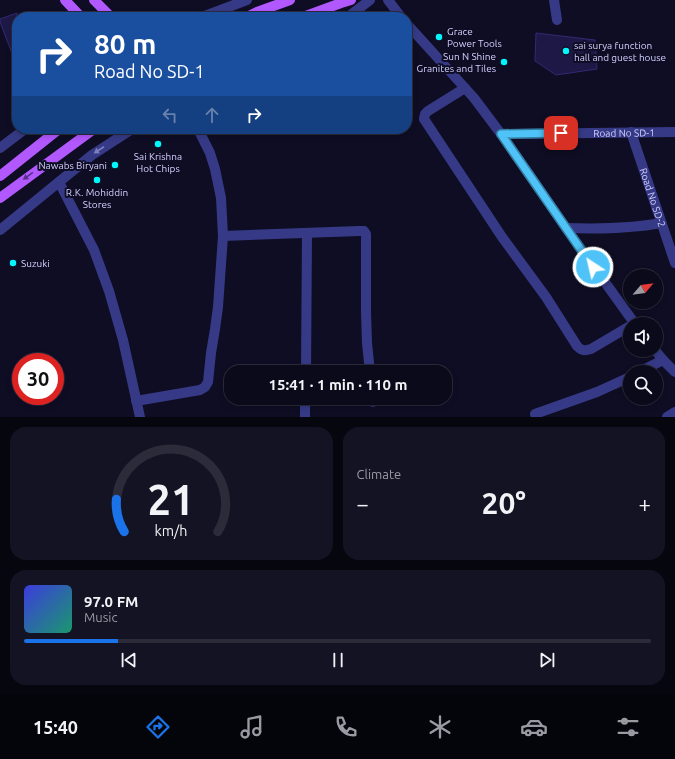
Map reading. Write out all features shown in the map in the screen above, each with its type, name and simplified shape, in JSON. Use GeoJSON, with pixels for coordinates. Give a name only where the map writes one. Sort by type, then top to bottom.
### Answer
{"type":"FeatureCollection","features":[{"type":"Feature","properties":{"kind":"main road"},"geometry":{"type":"LineString","coordinates":[[65,0],[76,12]]}},
{"type":"Feature","properties":{"kind":"main road"},"geometry":{"type":"LineString","coordinates":[[94,0],[106,12]]}},
{"type":"Feature","properties":{"kind":"main road"},"geometry":{"type":"LineString","coordinates":[[257,12],[290,0]]}},
{"type":"Feature","properties":{"kind":"main road"},"geometry":{"type":"LineString","coordinates":[[317,12],[351,0]]}},
{"type":"Feature","properties":{"kind":"main road"},"geometry":{"type":"LineString","coordinates":[[0,176],[53,134]]}},
{"type":"Feature","properties":{"kind":"main road"},"geometry":{"type":"LineString","coordinates":[[0,198],[87,134]]}},
{"type":"Feature","properties":{"kind":"street"},"geometry":{"type":"LineString","coordinates":[[215,12],[247,0]]}},
{"type":"Feature","properties":{"kind":"street"},"geometry":{"type":"LineString","coordinates":[[354,12],[370,0]]}},
{"type":"Feature","properties":{"kind":"street"},"geometry":{"type":"LineString","coordinates":[[388,0],[397,12]]}},
{"type":"Feature","properties":{"kind":"street"},"geometry":{"type":"LineString","coordinates":[[554,0],[556,20]]}},
{"type":"Feature","properties":{"kind":"street"},"geometry":{"type":"LineString","coordinates":[[412,30],[474,98],[501,134],[628,317]]}},
{"type":"Feature","properties":{"kind":"street"},"geometry":{"type":"LineString","coordinates":[[465,88],[424,114],[424,119],[502,237],[546,297],[577,346],[586,351],[623,330]]}},
{"type":"Feature","properties":{"kind":"street","name":"Road No SD-2"},"geometry":{"type":"LineString","coordinates":[[631,132],[675,263]]}},
{"type":"Feature","properties":{"kind":"street","name":"Road No SD-1"},"geometry":{"type":"LineString","coordinates":[[501,134],[675,132]]}},
{"type":"Feature","properties":{"kind":"street"},"geometry":{"type":"LineString","coordinates":[[0,148],[18,134]]}},
{"type":"Feature","properties":{"kind":"street"},"geometry":{"type":"LineString","coordinates":[[0,230],[92,155],[124,134]]}},
{"type":"Feature","properties":{"kind":"street"},"geometry":{"type":"LineString","coordinates":[[136,401],[200,390],[205,387],[208,382],[218,308],[223,236],[221,198],[215,169],[200,134]]}},
{"type":"Feature","properties":{"kind":"street"},"geometry":{"type":"LineString","coordinates":[[59,182],[94,250],[109,291],[140,417]]}},
{"type":"Feature","properties":{"kind":"street"},"geometry":{"type":"LineString","coordinates":[[566,228],[631,228],[661,223]]}},
{"type":"Feature","properties":{"kind":"street"},"geometry":{"type":"LineString","coordinates":[[223,236],[364,231],[366,234],[366,312],[369,365]]}},
{"type":"Feature","properties":{"kind":"street"},"geometry":{"type":"LineString","coordinates":[[306,365],[307,233]]}},
{"type":"Feature","properties":{"kind":"street"},"geometry":{"type":"LineString","coordinates":[[661,357],[675,372]]}},
{"type":"Feature","properties":{"kind":"street"},"geometry":{"type":"LineString","coordinates":[[653,365],[663,360]]}},
{"type":"Feature","properties":{"kind":"street"},"geometry":{"type":"LineString","coordinates":[[535,414],[597,392],[623,380]]}},
{"type":"Feature","properties":{"kind":"street"},"geometry":{"type":"LineString","coordinates":[[305,405],[305,417]]}},
{"type":"Feature","properties":{"kind":"street"},"geometry":{"type":"LineString","coordinates":[[667,417],[675,412]]}},
{"type":"Feature","properties":{"kind":"building"},"geometry":{"type":"Polygon","coordinates":[[[12,15],[12,54],[0,22],[0,19],[12,15]]]}},
{"type":"Feature","properties":{"kind":"building","name":"sai surya function hall and guest house"},"geometry":{"type":"Polygon","coordinates":[[[536,33],[595,40],[597,69],[556,75],[535,61],[536,33]]]}},
{"type":"Feature","properties":{"kind":"place","name":"Grace Power Tools"},"geometry":{"type":"Point","coordinates":[439,37]}},
{"type":"Feature","properties":{"kind":"place","name":"sai surya function hall and guest house"},"geometry":{"type":"Point","coordinates":[566,51]}},
{"type":"Feature","properties":{"kind":"place","name":"Sun N Shine Granites and Tiles"},"geometry":{"type":"Point","coordinates":[504,62]}},
{"type":"Feature","properties":{"kind":"place","name":"Sai Krishna Hot Chips"},"geometry":{"type":"Point","coordinates":[158,144]}},
{"type":"Feature","properties":{"kind":"place","name":"Nawabs Biryani"},"geometry":{"type":"Point","coordinates":[115,165]}},
{"type":"Feature","properties":{"kind":"place","name":"R.K. Mohiddin Stores"},"geometry":{"type":"Point","coordinates":[97,180]}},
{"type":"Feature","properties":{"kind":"place","name":"Suzuki"},"geometry":{"type":"Point","coordinates":[13,263]}},
{"type":"Feature","properties":{"kind":"route"},"geometry":{"type":"LineString","coordinates":[[561,133],[501,134],[593,267]]}}]}
